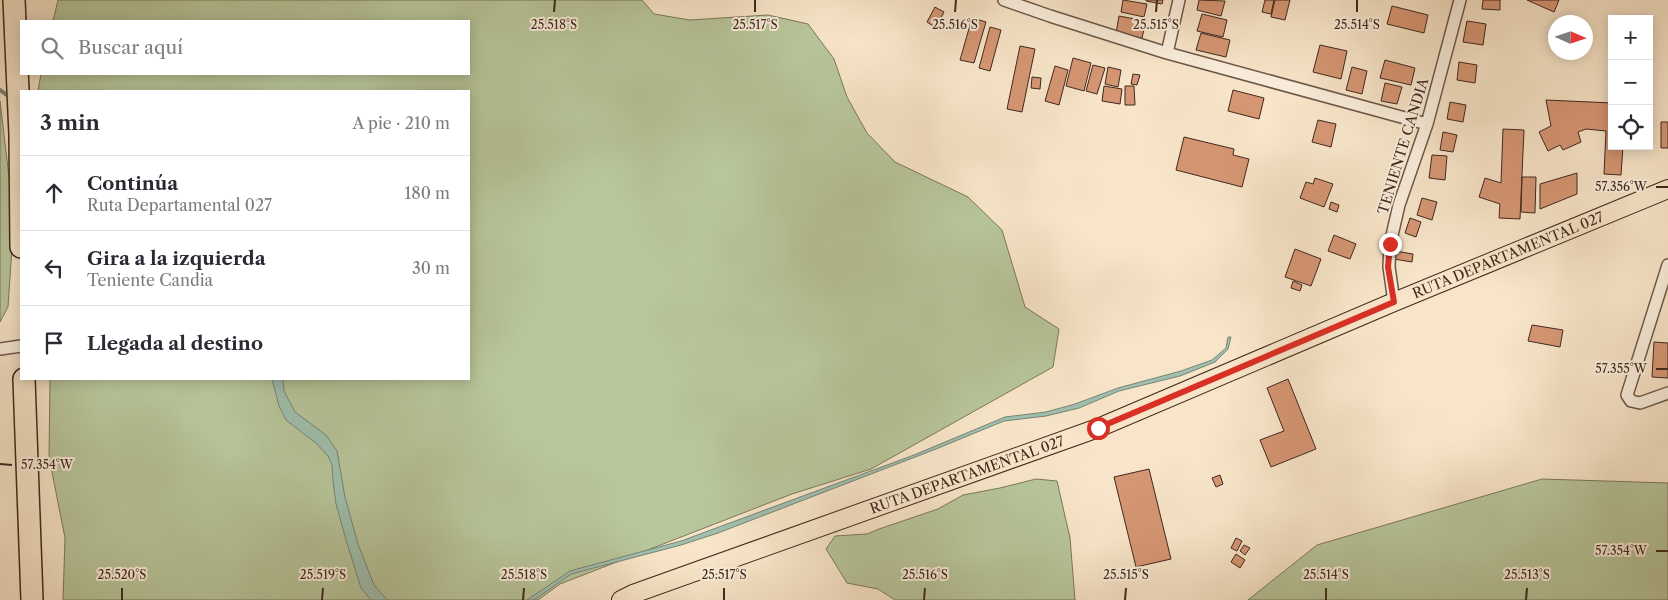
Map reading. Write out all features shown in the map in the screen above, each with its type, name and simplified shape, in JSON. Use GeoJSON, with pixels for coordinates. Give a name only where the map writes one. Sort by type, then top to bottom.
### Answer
{"type":"FeatureCollection","features":[{"type":"Feature","properties":{"kind":"highway"},"geometry":{"type":"LineString","coordinates":[[14,0],[20,135]]}},
{"type":"Feature","properties":{"kind":"highway"},"geometry":{"type":"LineString","coordinates":[[24,380],[32,600]]}},
{"type":"Feature","properties":{"kind":"main road","name":"RUTA DEPARTAMENTAL 027"},"geometry":{"type":"LineString","coordinates":[[621,600],[632,594],[1098,428],[1394,302],[1668,189]]}},
{"type":"Feature","properties":{"kind":"street"},"geometry":{"type":"LineString","coordinates":[[1004,0],[1167,52],[1427,124]]}},
{"type":"Feature","properties":{"kind":"street"},"geometry":{"type":"LineString","coordinates":[[1167,52],[1179,0]]}},
{"type":"Feature","properties":{"kind":"street","name":"TENIENTE CANDIA"},"geometry":{"type":"LineString","coordinates":[[1394,302],[1388,267],[1390,244],[1399,205],[1427,124],[1460,0]]}},
{"type":"Feature","properties":{"kind":"street"},"geometry":{"type":"LineString","coordinates":[[1668,265],[1627,394],[1631,402],[1640,403],[1668,393]]}},
{"type":"Feature","properties":{"kind":"street"},"geometry":{"type":"LineString","coordinates":[[0,349],[20,346]]}},
{"type":"Feature","properties":{"kind":"shaded area"},"geometry":{"type":"Polygon","coordinates":[[[58,0],[642,0],[654,14],[690,20],[768,15],[808,24],[834,59],[847,97],[867,133],[895,162],[968,197],[1002,230],[1025,307],[1059,329],[1053,367],[871,469],[792,494],[560,584],[538,600],[63,600],[65,538],[49,457],[50,380],[470,380],[470,90],[38,90],[41,75],[470,75],[470,20],[53,20],[58,0]]]}},
{"type":"Feature","properties":{"kind":"shaded area"},"geometry":{"type":"Polygon","coordinates":[[[0,101],[14,219],[8,307],[0,322],[0,101]]]}},
{"type":"Feature","properties":{"kind":"shaded area"},"geometry":{"type":"Polygon","coordinates":[[[1228,337],[1231,337],[1228,349],[1215,362],[1180,376],[1119,391],[1079,408],[1046,416],[1004,421],[718,533],[681,545],[571,574],[534,600],[527,600],[570,571],[681,541],[914,455],[1005,417],[1046,412],[1212,360],[1226,348],[1228,337]]]}},
{"type":"Feature","properties":{"kind":"shaded area"},"geometry":{"type":"Polygon","coordinates":[[[272,380],[283,380],[284,391],[295,412],[326,435],[337,451],[345,497],[358,544],[374,585],[387,600],[371,600],[361,588],[336,504],[332,465],[328,456],[317,444],[286,420],[279,406],[272,380]]]}},
{"type":"Feature","properties":{"kind":"shaded area"},"geometry":{"type":"Polygon","coordinates":[[[1036,479],[1057,481],[1070,538],[1075,600],[895,600],[878,589],[847,583],[826,549],[835,536],[867,534],[938,509],[963,495],[1036,479]]]}},
{"type":"Feature","properties":{"kind":"shaded area"},"geometry":{"type":"Polygon","coordinates":[[[1542,479],[1668,483],[1668,600],[1248,600],[1317,545],[1542,479]]]}},
{"type":"Feature","properties":{"kind":"building"},"geometry":{"type":"Polygon","coordinates":[[[1123,0],[1147,4],[1144,17],[1121,12],[1123,0]]]}},
{"type":"Feature","properties":{"kind":"building"},"geometry":{"type":"Polygon","coordinates":[[[1146,0],[1163,0],[1162,4],[1146,0]]]}},
{"type":"Feature","properties":{"kind":"building"},"geometry":{"type":"Polygon","coordinates":[[[1199,0],[1225,1],[1221,16],[1197,10],[1199,0]]]}},
{"type":"Feature","properties":{"kind":"building"},"geometry":{"type":"Polygon","coordinates":[[[1265,0],[1274,0],[1271,14],[1262,12],[1265,0]]]}},
{"type":"Feature","properties":{"kind":"building"},"geometry":{"type":"Polygon","coordinates":[[[1275,0],[1290,0],[1285,20],[1271,17],[1275,0]]]}},
{"type":"Feature","properties":{"kind":"building"},"geometry":{"type":"Polygon","coordinates":[[[1483,0],[1500,0],[1500,10],[1482,9],[1483,0]]]}},
{"type":"Feature","properties":{"kind":"building"},"geometry":{"type":"Polygon","coordinates":[[[1527,0],[1559,0],[1554,12],[1527,0]]]}},
{"type":"Feature","properties":{"kind":"building"},"geometry":{"type":"Polygon","coordinates":[[[1392,6],[1428,15],[1424,33],[1387,24],[1392,6]]]}},
{"type":"Feature","properties":{"kind":"building"},"geometry":{"type":"Polygon","coordinates":[[[935,7],[944,12],[936,28],[927,22],[935,7]]]}},
{"type":"Feature","properties":{"kind":"building"},"geometry":{"type":"Polygon","coordinates":[[[1202,14],[1227,20],[1223,37],[1197,31],[1202,14]]]}},
{"type":"Feature","properties":{"kind":"building"},"geometry":{"type":"Polygon","coordinates":[[[1119,16],[1146,21],[1142,38],[1116,33],[1119,16]]]}},
{"type":"Feature","properties":{"kind":"building"},"geometry":{"type":"Polygon","coordinates":[[[972,18],[986,22],[974,63],[960,60],[972,18]]]}},
{"type":"Feature","properties":{"kind":"building"},"geometry":{"type":"Polygon","coordinates":[[[1467,21],[1486,24],[1483,45],[1463,42],[1467,21]]]}},
{"type":"Feature","properties":{"kind":"building"},"geometry":{"type":"Polygon","coordinates":[[[990,27],[1001,30],[990,71],[979,68],[990,27]]]}},
{"type":"Feature","properties":{"kind":"building"},"geometry":{"type":"Polygon","coordinates":[[[1201,33],[1230,40],[1226,57],[1196,50],[1201,33]]]}},
{"type":"Feature","properties":{"kind":"building"},"geometry":{"type":"Polygon","coordinates":[[[1320,45],[1347,51],[1341,79],[1313,72],[1320,45]]]}},
{"type":"Feature","properties":{"kind":"building"},"geometry":{"type":"Polygon","coordinates":[[[1020,46],[1035,49],[1022,112],[1007,109],[1020,46]]]}},
{"type":"Feature","properties":{"kind":"building"},"geometry":{"type":"Polygon","coordinates":[[[1073,58],[1091,63],[1084,91],[1066,86],[1073,58]]]}},
{"type":"Feature","properties":{"kind":"building"},"geometry":{"type":"Polygon","coordinates":[[[1385,60],[1415,68],[1411,85],[1380,78],[1385,60]]]}},
{"type":"Feature","properties":{"kind":"building"},"geometry":{"type":"Polygon","coordinates":[[[1459,62],[1477,65],[1475,83],[1457,80],[1459,62]]]}},
{"type":"Feature","properties":{"kind":"building"},"geometry":{"type":"Polygon","coordinates":[[[1093,65],[1105,68],[1097,94],[1086,91],[1093,65]]]}},
{"type":"Feature","properties":{"kind":"building"},"geometry":{"type":"Polygon","coordinates":[[[1055,66],[1068,70],[1059,105],[1045,101],[1055,66]]]}},
{"type":"Feature","properties":{"kind":"building"},"geometry":{"type":"Polygon","coordinates":[[[1108,67],[1121,70],[1118,87],[1105,84],[1108,67]]]}},
{"type":"Feature","properties":{"kind":"building"},"geometry":{"type":"Polygon","coordinates":[[[1352,67],[1367,71],[1362,94],[1346,90],[1352,67]]]}},
{"type":"Feature","properties":{"kind":"building"},"geometry":{"type":"Polygon","coordinates":[[[1133,74],[1140,75],[1137,85],[1131,84],[1133,74]]]}},
{"type":"Feature","properties":{"kind":"building"},"geometry":{"type":"Polygon","coordinates":[[[1032,77],[1041,78],[1040,89],[1031,88],[1032,77]]]}},
{"type":"Feature","properties":{"kind":"building"},"geometry":{"type":"Polygon","coordinates":[[[1385,83],[1402,87],[1397,104],[1381,101],[1385,83]]]}},
{"type":"Feature","properties":{"kind":"building"},"geometry":{"type":"Polygon","coordinates":[[[1104,86],[1122,89],[1120,104],[1102,101],[1104,86]]]}},
{"type":"Feature","properties":{"kind":"building"},"geometry":{"type":"Polygon","coordinates":[[[1125,86],[1134,86],[1135,105],[1125,105],[1125,86]]]}},
{"type":"Feature","properties":{"kind":"building"},"geometry":{"type":"Polygon","coordinates":[[[1233,90],[1264,98],[1259,119],[1228,111],[1233,90]]]}},
{"type":"Feature","properties":{"kind":"building"},"geometry":{"type":"Polygon","coordinates":[[[1546,100],[1608,103],[1608,150],[1623,150],[1621,175],[1604,174],[1606,131],[1586,129],[1578,132],[1581,142],[1563,150],[1560,145],[1548,151],[1539,132],[1551,126],[1546,100]]]}},
{"type":"Feature","properties":{"kind":"building"},"geometry":{"type":"Polygon","coordinates":[[[1450,102],[1466,105],[1463,122],[1447,119],[1450,102]]]}},
{"type":"Feature","properties":{"kind":"building"},"geometry":{"type":"Polygon","coordinates":[[[1318,120],[1336,124],[1331,147],[1312,142],[1318,120]]]}},
{"type":"Feature","properties":{"kind":"building"},"geometry":{"type":"Polygon","coordinates":[[[1661,122],[1668,122],[1668,148],[1661,148],[1661,122]]]}},
{"type":"Feature","properties":{"kind":"building"},"geometry":{"type":"Polygon","coordinates":[[[1503,129],[1524,130],[1520,219],[1499,218],[1500,204],[1479,197],[1485,178],[1501,183],[1503,129]]]}},
{"type":"Feature","properties":{"kind":"building"},"geometry":{"type":"Polygon","coordinates":[[[1443,132],[1457,135],[1453,152],[1440,150],[1443,132]]]}},
{"type":"Feature","properties":{"kind":"building"},"geometry":{"type":"Polygon","coordinates":[[[1184,137],[1234,149],[1233,155],[1249,159],[1242,187],[1176,170],[1184,137]]]}},
{"type":"Feature","properties":{"kind":"building"},"geometry":{"type":"Polygon","coordinates":[[[1432,155],[1447,156],[1445,180],[1429,178],[1432,155]]]}},
{"type":"Feature","properties":{"kind":"building"},"geometry":{"type":"Polygon","coordinates":[[[1577,173],[1577,194],[1540,209],[1540,184],[1577,173]]]}},
{"type":"Feature","properties":{"kind":"building"},"geometry":{"type":"Polygon","coordinates":[[[1522,177],[1536,177],[1535,213],[1521,212],[1522,177]]]}},
{"type":"Feature","properties":{"kind":"building"},"geometry":{"type":"Polygon","coordinates":[[[1315,178],[1333,184],[1324,207],[1300,198],[1306,182],[1313,184],[1315,178]]]}},
{"type":"Feature","properties":{"kind":"building"},"geometry":{"type":"Polygon","coordinates":[[[1422,198],[1437,202],[1432,220],[1417,215],[1422,198]]]}},
{"type":"Feature","properties":{"kind":"building"},"geometry":{"type":"Polygon","coordinates":[[[1331,202],[1339,205],[1337,212],[1329,209],[1331,202]]]}},
{"type":"Feature","properties":{"kind":"building"},"geometry":{"type":"Polygon","coordinates":[[[1410,218],[1421,222],[1416,237],[1405,233],[1410,218]]]}},
{"type":"Feature","properties":{"kind":"building"},"geometry":{"type":"Polygon","coordinates":[[[1334,235],[1356,244],[1350,259],[1328,251],[1334,235]]]}},
{"type":"Feature","properties":{"kind":"building"},"geometry":{"type":"Polygon","coordinates":[[[1295,249],[1321,259],[1311,286],[1285,277],[1295,249]]]}},
{"type":"Feature","properties":{"kind":"building"},"geometry":{"type":"Polygon","coordinates":[[[1395,251],[1413,254],[1412,262],[1394,259],[1395,251]]]}},
{"type":"Feature","properties":{"kind":"building"},"geometry":{"type":"Polygon","coordinates":[[[1293,281],[1302,285],[1300,291],[1291,288],[1293,281]]]}},
{"type":"Feature","properties":{"kind":"building"},"geometry":{"type":"Polygon","coordinates":[[[1532,325],[1563,330],[1560,347],[1528,341],[1532,325]]]}},
{"type":"Feature","properties":{"kind":"building"},"geometry":{"type":"Polygon","coordinates":[[[1654,342],[1668,343],[1668,378],[1652,377],[1654,342]]]}},
{"type":"Feature","properties":{"kind":"building"},"geometry":{"type":"Polygon","coordinates":[[[1288,379],[1316,449],[1271,467],[1260,440],[1284,431],[1267,388],[1288,379]]]}},
{"type":"Feature","properties":{"kind":"building"},"geometry":{"type":"Polygon","coordinates":[[[1149,469],[1171,559],[1136,567],[1114,477],[1149,469]]]}},
{"type":"Feature","properties":{"kind":"building"},"geometry":{"type":"Polygon","coordinates":[[[1220,475],[1223,484],[1216,487],[1212,478],[1220,475]]]}},
{"type":"Feature","properties":{"kind":"building"},"geometry":{"type":"Polygon","coordinates":[[[1236,538],[1242,541],[1237,551],[1231,548],[1236,538]]]}},
{"type":"Feature","properties":{"kind":"building"},"geometry":{"type":"Polygon","coordinates":[[[1244,545],[1250,548],[1245,555],[1240,551],[1244,545]]]}},
{"type":"Feature","properties":{"kind":"building"},"geometry":{"type":"Polygon","coordinates":[[[1236,554],[1245,560],[1240,568],[1231,562],[1236,554]]]}},
{"type":"Feature","properties":{"kind":"waterway"},"geometry":{"type":"LineString","coordinates":[[0,90],[11,98]]}},
{"type":"Feature","properties":{"kind":"route"},"geometry":{"type":"LineString","coordinates":[[1098,428],[1394,302],[1388,267],[1390,244]]}}]}
